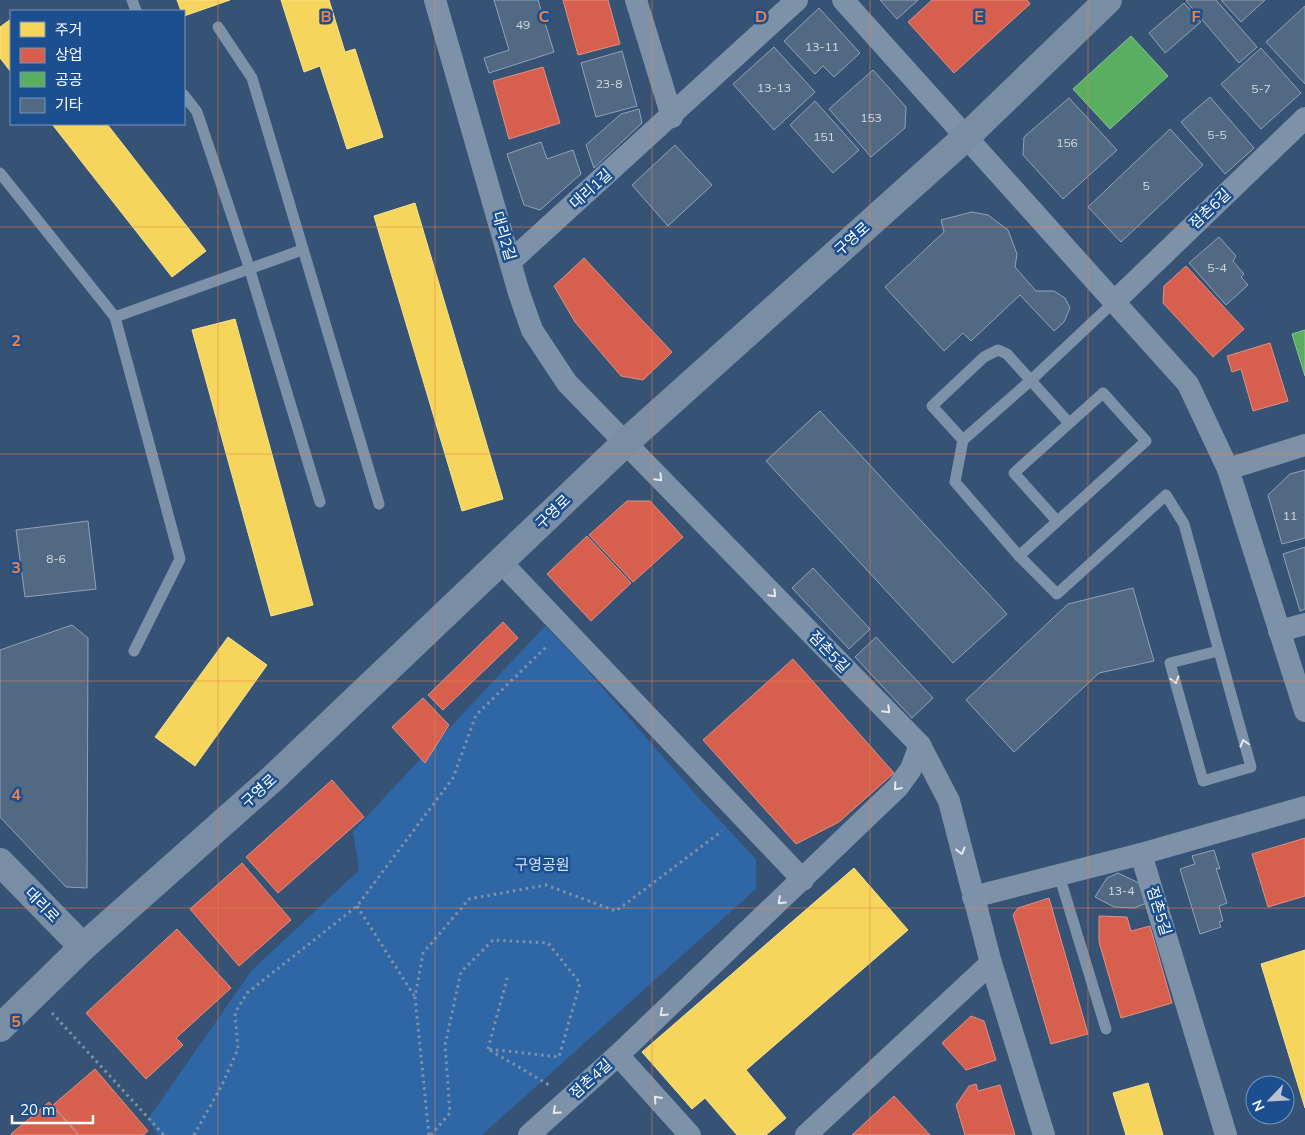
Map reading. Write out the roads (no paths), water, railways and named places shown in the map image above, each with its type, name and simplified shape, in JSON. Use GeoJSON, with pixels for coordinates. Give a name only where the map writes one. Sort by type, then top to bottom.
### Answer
{"type":"FeatureCollection","features":[{"type":"Feature","properties":{"kind":"main road","name":"구영로"},"geometry":{"type":"LineString","coordinates":[[0,1028],[83,947],[271,780],[625,443],[966,137],[1108,0]]}},
{"type":"Feature","properties":{"kind":"main road","name":"대리로"},"geometry":{"type":"LineString","coordinates":[[0,862],[83,947]]}},
{"type":"Feature","properties":{"kind":"street","name":"대리2길"},"geometry":{"type":"LineString","coordinates":[[435,0],[532,330],[567,383],[625,443]]}},
{"type":"Feature","properties":{"kind":"street"},"geometry":{"type":"LineString","coordinates":[[636,0],[672,117]]}},
{"type":"Feature","properties":{"kind":"street","name":"대리1길"},"geometry":{"type":"LineString","coordinates":[[511,261],[672,117],[797,0]]}},
{"type":"Feature","properties":{"kind":"street"},"geometry":{"type":"LineString","coordinates":[[842,0],[1188,384],[1228,469],[1305,711]]}},
{"type":"Feature","properties":{"kind":"street","name":"점촌6길"},"geometry":{"type":"LineString","coordinates":[[1115,301],[1305,118]]}},
{"type":"Feature","properties":{"kind":"street","name":"점촌5길"},"geometry":{"type":"LineString","coordinates":[[625,443],[920,745],[949,801],[991,963],[1044,1135]]}},
{"type":"Feature","properties":{"kind":"street"},"geometry":{"type":"LineString","coordinates":[[1228,469],[1305,445]]}},
{"type":"Feature","properties":{"kind":"street"},"geometry":{"type":"LineString","coordinates":[[501,562],[802,880]]}},
{"type":"Feature","properties":{"kind":"street"},"geometry":{"type":"LineString","coordinates":[[1279,631],[1305,624]]}},
{"type":"Feature","properties":{"kind":"street"},"geometry":{"type":"LineString","coordinates":[[618,1055],[898,787],[911,768],[920,745]]}},
{"type":"Feature","properties":{"kind":"street"},"geometry":{"type":"LineString","coordinates":[[973,897],[1141,854],[1305,807]]}},
{"type":"Feature","properties":{"kind":"street","name":"점촌5길"},"geometry":{"type":"LineString","coordinates":[[1141,854],[1226,1135]]}},
{"type":"Feature","properties":{"kind":"street"},"geometry":{"type":"LineString","coordinates":[[806,1135],[991,963]]}},
{"type":"Feature","properties":{"kind":"street","name":"점촌4길"},"geometry":{"type":"LineString","coordinates":[[529,1135],[618,1055],[690,1135]]}},
{"type":"Feature","properties":{"kind":"lane"},"geometry":{"type":"LineString","coordinates":[[218,27],[252,78],[379,504]]}},
{"type":"Feature","properties":{"kind":"lane"},"geometry":{"type":"LineString","coordinates":[[185,96],[197,112],[249,268],[320,502]]}},
{"type":"Feature","properties":{"kind":"lane"},"geometry":{"type":"LineString","coordinates":[[0,173],[115,317],[180,559],[134,651]]}},
{"type":"Feature","properties":{"kind":"lane"},"geometry":{"type":"LineString","coordinates":[[115,317],[302,250]]}},
{"type":"Feature","properties":{"kind":"lane"},"geometry":{"type":"LineString","coordinates":[[1115,301],[1030,381],[963,440],[955,482],[1019,556],[1057,594],[1166,496],[1184,524],[1251,767],[1203,781],[1170,663],[1218,650]]}},
{"type":"Feature","properties":{"kind":"lane"},"geometry":{"type":"LineString","coordinates":[[963,440],[932,406],[984,357],[998,350],[1007,354],[1069,423]]}},
{"type":"Feature","properties":{"kind":"lane"},"geometry":{"type":"LineString","coordinates":[[1019,556],[1146,441],[1103,393],[1014,473],[1057,521]]}},
{"type":"Feature","properties":{"kind":"lane"},"geometry":{"type":"LineString","coordinates":[[1060,875],[1106,1029]]}},
{"type":"Feature","properties":{"kind":"park label","name":"구영공원"},"geometry":{"type":"Point","coordinates":[542,865]}}]}
